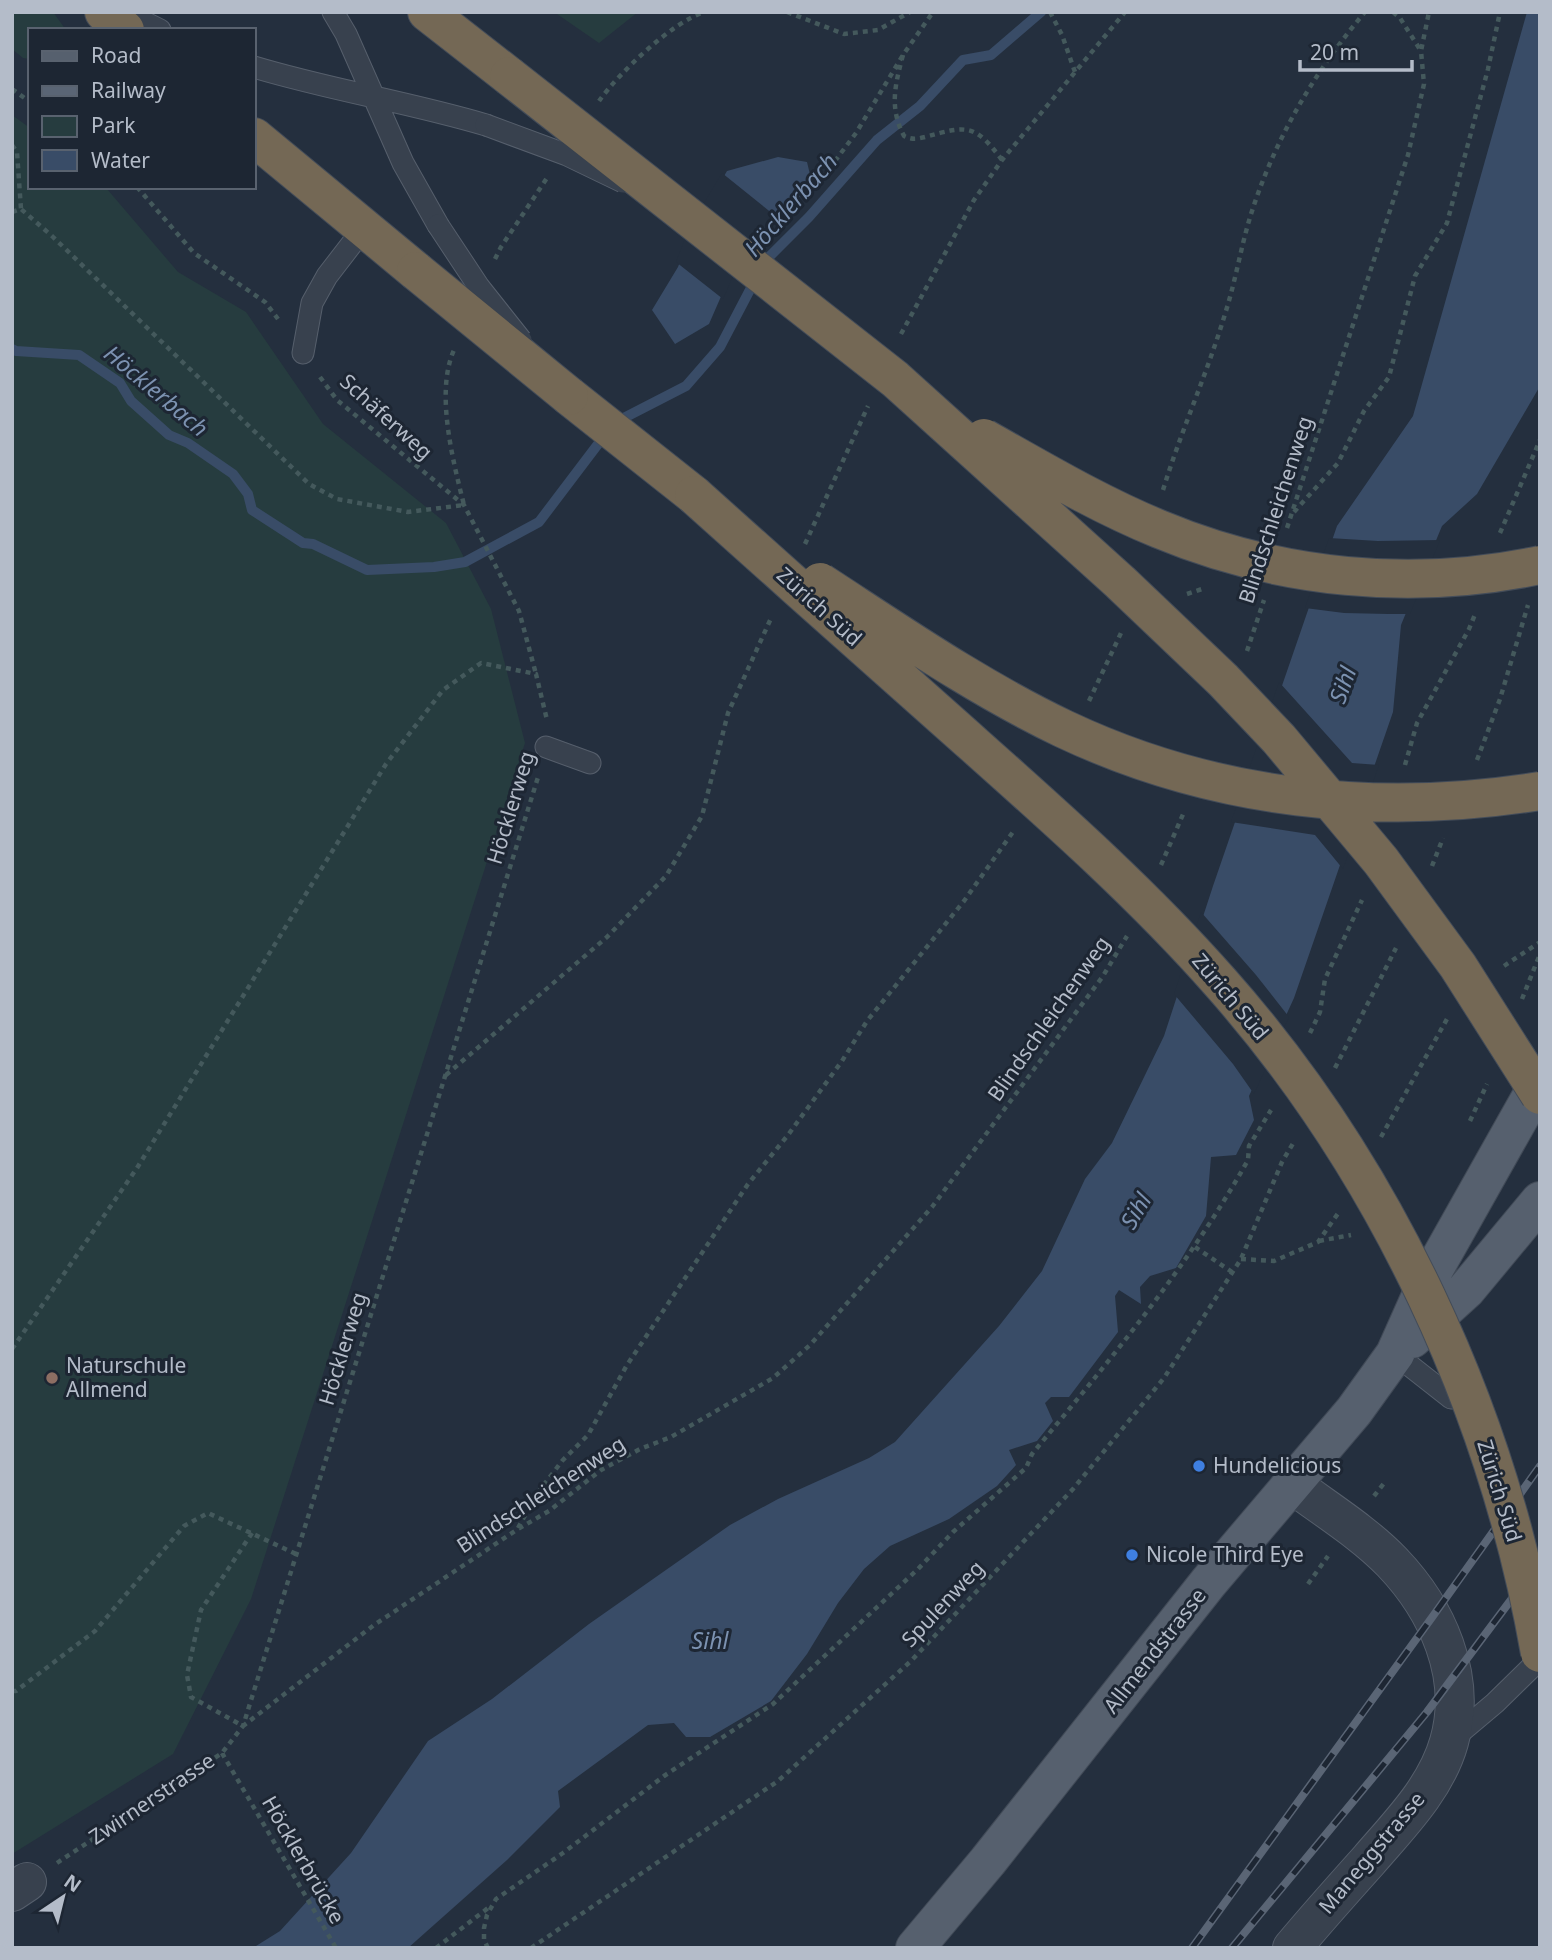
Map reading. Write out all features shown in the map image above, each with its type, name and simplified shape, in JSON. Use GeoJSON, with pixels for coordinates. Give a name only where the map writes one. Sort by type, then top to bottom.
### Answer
{"type":"FeatureCollection","features":[{"type":"Feature","properties":{"kind":"highway"},"geometry":{"type":"LineString","coordinates":[[104,12],[123,28]]}},
{"type":"Feature","properties":{"kind":"highway"},"geometry":{"type":"LineString","coordinates":[[427,12],[895,379],[1171,629],[1279,739],[1337,806],[1419,910],[1500,1030],[1540,1096]]}},
{"type":"Feature","properties":{"kind":"highway"},"geometry":{"type":"LineString","coordinates":[[256,139],[694,495],[769,549],[949,666],[1037,715],[1116,750],[1194,775],[1325,801],[1426,803],[1499,798],[1540,791]]}},
{"type":"Feature","properties":{"kind":"highway"},"geometry":{"type":"LineString","coordinates":[[895,379],[971,430],[1105,505],[1159,529],[1244,559],[1317,573],[1388,579],[1468,577],[1540,565]]}},
{"type":"Feature","properties":{"kind":"highway","name":"Zürich Süd"},"geometry":{"type":"LineString","coordinates":[[694,495],[1080,840],[1153,910],[1221,983],[1284,1062],[1341,1144],[1393,1231],[1437,1321],[1476,1414],[1508,1512],[1540,1653]]}},
{"type":"Feature","properties":{"kind":"main road","name":"Allmendstrasse"},"geometry":{"type":"LineString","coordinates":[[1395,1354],[1427,1280],[1540,1082]]}},
{"type":"Feature","properties":{"kind":"main road","name":"Allmendstrasse"},"geometry":{"type":"LineString","coordinates":[[915,1948],[997,1850],[1208,1583],[1341,1428],[1395,1354],[1466,1290],[1540,1201]]}},
{"type":"Feature","properties":{"kind":"street","name":"Maneggstrasse"},"geometry":{"type":"LineString","coordinates":[[1292,1484],[1378,1549],[1419,1593],[1433,1616],[1445,1646],[1455,1701],[1449,1742],[1421,1797],[1292,1948]]}},
{"type":"Feature","properties":{"kind":"lane"},"geometry":{"type":"LineString","coordinates":[[124,12],[156,28]]}},
{"type":"Feature","properties":{"kind":"lane"},"geometry":{"type":"LineString","coordinates":[[333,12],[403,163],[438,225],[479,288],[569,396]]}},
{"type":"Feature","properties":{"kind":"lane"},"geometry":{"type":"LineString","coordinates":[[256,68],[307,83],[486,125],[567,155],[645,193],[718,239]]}},
{"type":"Feature","properties":{"kind":"lane"},"geometry":{"type":"LineString","coordinates":[[303,354],[312,303],[327,276],[364,228]]}},
{"type":"Feature","properties":{"kind":"lane"},"geometry":{"type":"LineString","coordinates":[[546,747],[590,763]]}},
{"type":"Feature","properties":{"kind":"lane"},"geometry":{"type":"LineString","coordinates":[[1395,1354],[1451,1398]]}},
{"type":"Feature","properties":{"kind":"lane"},"geometry":{"type":"LineString","coordinates":[[1449,1742],[1495,1703],[1540,1659]]}},
{"type":"Feature","properties":{"kind":"path"},"geometry":{"type":"LineString","coordinates":[[613,81],[668,33],[692,16],[704,12]]}},
{"type":"Feature","properties":{"kind":"path"},"geometry":{"type":"LineString","coordinates":[[788,12],[844,34],[878,30],[910,12]]}},
{"type":"Feature","properties":{"kind":"path"},"geometry":{"type":"LineString","coordinates":[[823,177],[856,133],[903,55],[933,12]]}},
{"type":"Feature","properties":{"kind":"path"},"geometry":{"type":"LineString","coordinates":[[1050,12],[1062,35],[1075,72]]}},
{"type":"Feature","properties":{"kind":"path"},"geometry":{"type":"LineString","coordinates":[[1393,12],[1400,18],[1421,51]]}},
{"type":"Feature","properties":{"kind":"path","name":"Blindschleichenweg"},"geometry":{"type":"LineString","coordinates":[[1283,540],[1408,155],[1424,84],[1421,51],[1429,12]]}},
{"type":"Feature","properties":{"kind":"path"},"geometry":{"type":"LineString","coordinates":[[1291,515],[1338,463],[1364,411],[1389,377],[1415,276],[1447,223],[1488,69],[1500,12]]}},
{"type":"Feature","properties":{"kind":"path"},"geometry":{"type":"LineString","coordinates":[[903,55],[894,89],[894,111],[904,136],[913,140],[960,128],[976,132],[986,139],[1002,160]]}},
{"type":"Feature","properties":{"kind":"path"},"geometry":{"type":"LineString","coordinates":[[12,89],[28,101]]}},
{"type":"Feature","properties":{"kind":"path"},"geometry":{"type":"LineString","coordinates":[[12,145],[17,152],[21,209],[309,484],[337,499],[408,512],[464,505]]}},
{"type":"Feature","properties":{"kind":"path","name":"Schäferweg"},"geometry":{"type":"LineString","coordinates":[[139,189],[194,253],[265,302],[337,400],[464,505],[519,611],[536,674]]}},
{"type":"Feature","properties":{"kind":"path"},"geometry":{"type":"LineString","coordinates":[[12,212],[21,209]]}},
{"type":"Feature","properties":{"kind":"path"},"geometry":{"type":"LineString","coordinates":[[1495,544],[1540,440]]}},
{"type":"Feature","properties":{"kind":"path","name":"Blindschleichenweg"},"geometry":{"type":"LineString","coordinates":[[1245,657],[1267,591]]}},
{"type":"Feature","properties":{"kind":"path"},"geometry":{"type":"LineString","coordinates":[[1403,774],[1417,723],[1469,629],[1478,607]]}},
{"type":"Feature","properties":{"kind":"path"},"geometry":{"type":"LineString","coordinates":[[12,1349],[137,1168],[386,764],[443,690],[481,663],[536,674]]}},
{"type":"Feature","properties":{"kind":"path","name":"Höcklerweg"},"geometry":{"type":"LineString","coordinates":[[222,1753],[243,1726],[539,776],[546,747],[547,719],[536,674]]}},
{"type":"Feature","properties":{"kind":"path"},"geometry":{"type":"LineString","coordinates":[[1158,873],[1188,805]]}},
{"type":"Feature","properties":{"kind":"path"},"geometry":{"type":"LineString","coordinates":[[1309,1035],[1320,1012],[1325,979],[1364,896]]}},
{"type":"Feature","properties":{"kind":"path","name":"Blindschleichenweg"},"geometry":{"type":"LineString","coordinates":[[243,1726],[374,1626],[549,1511],[601,1470],[640,1449],[671,1437],[773,1378],[810,1345],[932,1207],[1103,976],[1129,932]]}},
{"type":"Feature","properties":{"kind":"path"},"geometry":{"type":"LineString","coordinates":[[1522,1000],[1540,954]]}},
{"type":"Feature","properties":{"kind":"path"},"geometry":{"type":"LineString","coordinates":[[1468,1124],[1490,1077]]}},
{"type":"Feature","properties":{"kind":"path"},"geometry":{"type":"LineString","coordinates":[[436,1948],[473,1922],[506,1890],[563,1853],[664,1776],[773,1704],[875,1611],[953,1532],[1026,1468],[1032,1454],[1139,1323],[1195,1247],[1248,1160],[1249,1146],[1276,1102]]}},
{"type":"Feature","properties":{"kind":"path"},"geometry":{"type":"LineString","coordinates":[[1195,1247],[1232,1272],[1241,1259],[1273,1261],[1318,1242]]}},
{"type":"Feature","properties":{"kind":"path","name":"Spulenweg"},"geometry":{"type":"LineString","coordinates":[[531,1948],[778,1781],[911,1661],[1073,1489],[1164,1378],[1232,1272]]}},
{"type":"Feature","properties":{"kind":"path"},"geometry":{"type":"LineString","coordinates":[[12,1691],[16,1691],[95,1631],[184,1526],[208,1513],[296,1554]]}},
{"type":"Feature","properties":{"kind":"path"},"geometry":{"type":"LineString","coordinates":[[243,1726],[191,1697],[187,1675],[201,1610],[252,1533]]}},
{"type":"Feature","properties":{"kind":"path","name":"Höcklerbrücke"},"geometry":{"type":"LineString","coordinates":[[222,1753],[336,1948]]}},
{"type":"Feature","properties":{"kind":"path","name":"Zwirnerstrasse"},"geometry":{"type":"LineString","coordinates":[[20,1887],[222,1753]]}},
{"type":"Feature","properties":{"kind":"path"},"geometry":{"type":"LineString","coordinates":[[488,1948],[484,1940],[484,1928],[492,1905]]}},
{"type":"Feature","properties":{"kind":"green space"},"geometry":{"type":"Polygon","coordinates":[[[12,12],[53,12],[65,28],[28,28],[28,59],[12,49],[12,12]]]}},
{"type":"Feature","properties":{"kind":"green space"},"geometry":{"type":"Polygon","coordinates":[[[554,12],[638,12],[599,43],[554,12]]]}},
{"type":"Feature","properties":{"kind":"green space"},"geometry":{"type":"Polygon","coordinates":[[[12,115],[28,127],[28,189],[107,189],[178,272],[246,312],[323,424],[446,523],[491,609],[525,743],[251,1599],[173,1754],[12,1854],[12,115]]]}},
{"type":"Feature","properties":{"kind":"water","name":"Sihl"},"geometry":{"type":"Polygon","coordinates":[[[1527,12],[1540,12],[1540,386],[1477,494],[1442,526],[1401,625],[1393,712],[1294,998],[1249,1096],[1254,1120],[1236,1155],[1211,1157],[1206,1216],[1176,1268],[1150,1276],[1140,1287],[1141,1304],[1119,1290],[1115,1296],[1118,1332],[1069,1397],[1051,1397],[1045,1403],[1053,1421],[1037,1441],[1009,1450],[1016,1465],[997,1486],[949,1519],[890,1546],[864,1569],[838,1603],[807,1654],[771,1701],[710,1737],[686,1737],[674,1723],[648,1725],[558,1791],[560,1807],[507,1860],[408,1948],[253,1948],[280,1931],[351,1853],[428,1741],[492,1699],[589,1624],[730,1525],[778,1499],[869,1458],[895,1442],[999,1326],[1042,1271],[1085,1179],[1112,1143],[1164,1036],[1337,526],[1413,416],[1527,12]]]}},
{"type":"Feature","properties":{"kind":"water"},"geometry":{"type":"Polygon","coordinates":[[[778,157],[807,162],[813,187],[776,215],[750,230],[709,324],[675,344],[652,310],[678,267],[693,229],[727,171],[778,157]]]}},
{"type":"Feature","properties":{"kind":"pier"},"geometry":{"type":"Polygon","coordinates":[[[722,173],[778,218],[752,233],[723,299],[676,262],[689,228],[722,173]]]}},
{"type":"Feature","properties":{"kind":"pier"},"geometry":{"type":"Polygon","coordinates":[[[1329,538],[1378,541],[1440,540],[1410,614],[1344,613],[1305,608],[1329,538]]]}},
{"type":"Feature","properties":{"kind":"pier"},"geometry":{"type":"Polygon","coordinates":[[[1279,682],[1352,763],[1379,765],[1343,869],[1315,835],[1231,822],[1279,682]]]}},
{"type":"Feature","properties":{"kind":"pier"},"geometry":{"type":"Polygon","coordinates":[[[1201,912],[1289,1017],[1254,1094],[1233,1064],[1174,994],[1201,912]]]}},
{"type":"Feature","properties":{"kind":"waterway","name":"Höcklerbach"},"geometry":{"type":"LineString","coordinates":[[12,349],[79,355],[120,383],[131,401],[169,435],[188,443],[233,474],[248,494],[252,510],[303,543],[313,544],[367,570],[434,567],[465,562],[539,522],[614,423],[686,386],[720,347],[765,261],[809,217],[877,140],[920,106],[963,60],[991,55],[1041,12]]}},
{"type":"Feature","properties":{"kind":"railway"},"geometry":{"type":"LineString","coordinates":[[1192,1948],[1540,1466]]}},
{"type":"Feature","properties":{"kind":"railway"},"geometry":{"type":"LineString","coordinates":[[1232,1948],[1427,1712],[1540,1561]]}},
{"type":"Feature","properties":{"kind":"place","name":"Naturschule Allmend"},"geometry":{"type":"Point","coordinates":[52,1378]}},
{"type":"Feature","properties":{"kind":"place","name":"Hundelicious"},"geometry":{"type":"Point","coordinates":[1199,1466]}},
{"type":"Feature","properties":{"kind":"place","name":"Nicole Third Eye"},"geometry":{"type":"Point","coordinates":[1132,1555]}}]}
